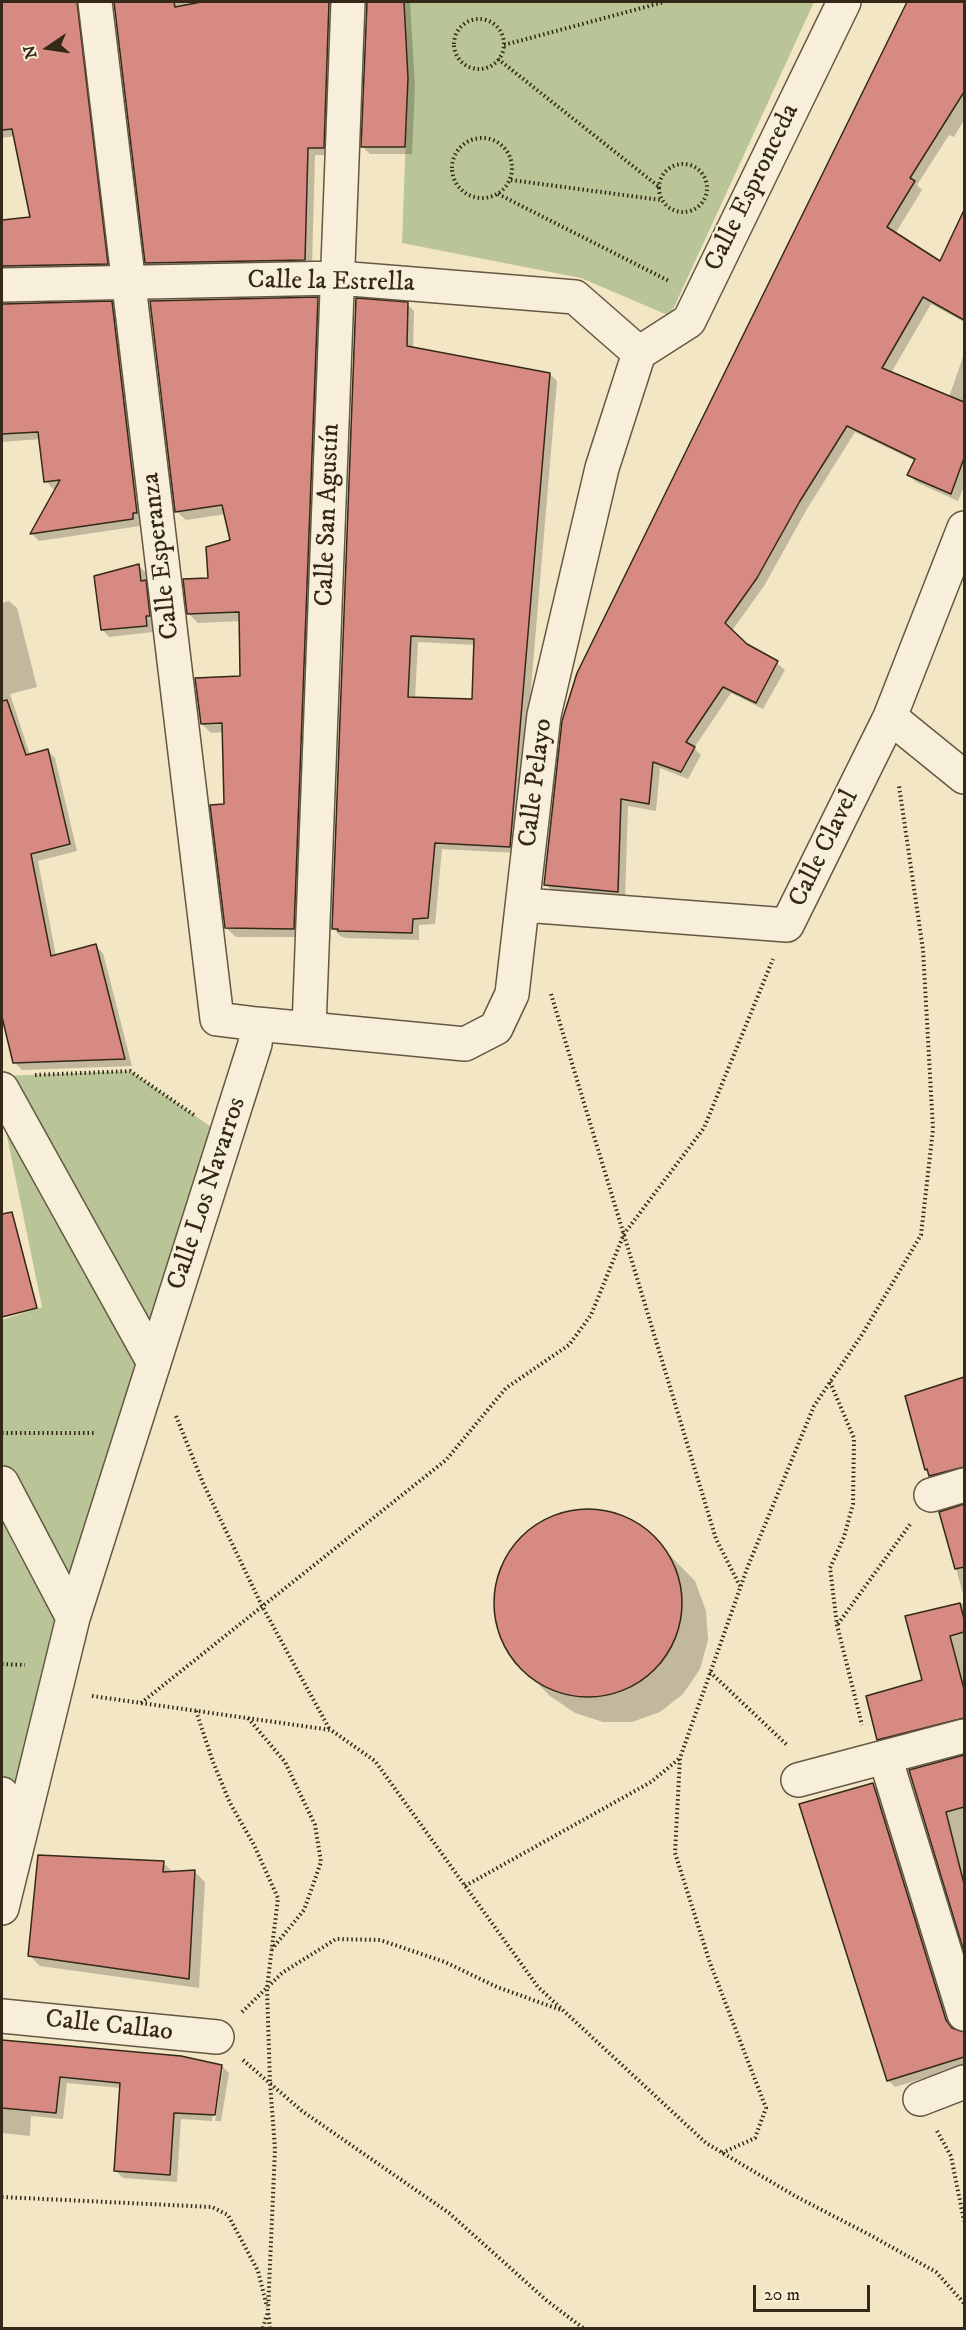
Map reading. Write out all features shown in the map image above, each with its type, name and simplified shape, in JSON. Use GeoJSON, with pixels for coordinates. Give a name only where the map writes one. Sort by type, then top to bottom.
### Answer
{"type":"FeatureCollection","features":[{"type":"Feature","properties":{"kind":"street","name":"Calle Esperanza"},"geometry":{"type":"LineString","coordinates":[[95,2],[217,1018],[309,1028]]}},
{"type":"Feature","properties":{"kind":"street","name":"Calle San Agustín"},"geometry":{"type":"LineString","coordinates":[[309,1028],[348,2]]}},
{"type":"Feature","properties":{"kind":"street","name":"Calle Espronceda"},"geometry":{"type":"LineString","coordinates":[[639,353],[689,321],[844,2]]}},
{"type":"Feature","properties":{"kind":"street","name":"Calle la Estrella"},"geometry":{"type":"LineString","coordinates":[[2,285],[338,278],[575,297],[639,353]]}},
{"type":"Feature","properties":{"kind":"street","name":"Calle Pelayo"},"geometry":{"type":"LineString","coordinates":[[309,1028],[465,1044],[496,1028],[512,994],[544,715],[602,468],[639,353]]}},
{"type":"Feature","properties":{"kind":"street","name":"Calle Clavel"},"geometry":{"type":"LineString","coordinates":[[524,904],[787,926],[890,717],[964,528]]}},
{"type":"Feature","properties":{"kind":"street"},"geometry":{"type":"LineString","coordinates":[[890,717],[964,777]]}},
{"type":"Feature","properties":{"kind":"street","name":"Calle Los Navarros"},"geometry":{"type":"LineString","coordinates":[[2,1908],[73,1618],[255,1044],[257,1024]]}},
{"type":"Feature","properties":{"kind":"street"},"geometry":{"type":"LineString","coordinates":[[13,1082],[154,1363]]}},
{"type":"Feature","properties":{"kind":"street"},"geometry":{"type":"LineString","coordinates":[[2,1483],[73,1618]]}},
{"type":"Feature","properties":{"kind":"street"},"geometry":{"type":"LineString","coordinates":[[931,1495],[964,1485]]}},
{"type":"Feature","properties":{"kind":"street"},"geometry":{"type":"LineString","coordinates":[[808,1777],[964,1736]]}},
{"type":"Feature","properties":{"kind":"street"},"geometry":{"type":"LineString","coordinates":[[878,1759],[964,2014]]}},
{"type":"Feature","properties":{"kind":"street"},"geometry":{"type":"LineString","coordinates":[[2,1794],[19,1839]]}},
{"type":"Feature","properties":{"kind":"street","name":"Calle Callao"},"geometry":{"type":"LineString","coordinates":[[2,2016],[217,2037]]}},
{"type":"Feature","properties":{"kind":"street"},"geometry":{"type":"LineString","coordinates":[[920,2099],[964,2082]]}},
{"type":"Feature","properties":{"kind":"path"},"geometry":{"type":"LineString","coordinates":[[504,45],[664,2]]}},
{"type":"Feature","properties":{"kind":"path"},"geometry":{"type":"LineString","coordinates":[[481,19],[495,25],[501,32],[504,45],[498,59],[489,67],[481,69],[466,65],[455,53],[455,37],[465,23],[481,19]]}},
{"type":"Feature","properties":{"kind":"path"},"geometry":{"type":"LineString","coordinates":[[498,59],[658,186],[662,200],[667,207],[675,211],[691,211],[704,201],[707,185],[700,171],[686,164],[678,164],[665,171],[658,186]]}},
{"type":"Feature","properties":{"kind":"path"},"geometry":{"type":"LineString","coordinates":[[474,138],[494,140],[502,145],[512,161],[511,180],[498,194],[489,198],[468,195],[454,180],[453,159],[458,149],[474,138]]}},
{"type":"Feature","properties":{"kind":"path"},"geometry":{"type":"LineString","coordinates":[[511,180],[662,200]]}},
{"type":"Feature","properties":{"kind":"path"},"geometry":{"type":"LineString","coordinates":[[498,194],[700,297]]}},
{"type":"Feature","properties":{"kind":"path"},"geometry":{"type":"LineString","coordinates":[[722,2152],[755,2138],[766,2108],[710,1963],[675,1853],[680,1758],[740,1587],[814,1406],[863,1333],[921,1235],[933,1129],[922,951],[897,775]]}},
{"type":"Feature","properties":{"kind":"path"},"geometry":{"type":"LineString","coordinates":[[141,1703],[446,1460],[506,1388],[569,1345],[591,1315],[624,1234],[704,1128],[787,926]]}},
{"type":"Feature","properties":{"kind":"path"},"geometry":{"type":"LineString","coordinates":[[548,984],[716,1539],[740,1587]]}},
{"type":"Feature","properties":{"kind":"path"},"geometry":{"type":"LineString","coordinates":[[13,1082],[130,1071],[226,1137]]}},
{"type":"Feature","properties":{"kind":"path"},"geometry":{"type":"LineString","coordinates":[[154,1363],[203,1483],[261,1606],[331,1730],[375,1761],[538,1987],[706,2143],[795,2196],[936,2272],[964,2303]]}},
{"type":"Feature","properties":{"kind":"path"},"geometry":{"type":"LineString","coordinates":[[830,1382],[854,1438],[853,1504],[844,1537],[830,1568],[837,1625],[878,1759]]}},
{"type":"Feature","properties":{"kind":"path"},"geometry":{"type":"LineString","coordinates":[[2,1433],[132,1432]]}},
{"type":"Feature","properties":{"kind":"path"},"geometry":{"type":"LineString","coordinates":[[837,1625],[931,1495]]}},
{"type":"Feature","properties":{"kind":"path"},"geometry":{"type":"LineString","coordinates":[[710,1672],[808,1777]]}},
{"type":"Feature","properties":{"kind":"path"},"geometry":{"type":"LineString","coordinates":[[56,1690],[331,1730]]}},
{"type":"Feature","properties":{"kind":"path"},"geometry":{"type":"LineString","coordinates":[[196,1711],[230,1803],[254,1845],[278,1898],[267,1988],[275,2149],[268,2311],[263,2328]]}},
{"type":"Feature","properties":{"kind":"path"},"geometry":{"type":"LineString","coordinates":[[247,1718],[285,1762],[315,1825],[321,1862],[304,1910],[272,1949]]}},
{"type":"Feature","properties":{"kind":"path"},"geometry":{"type":"LineString","coordinates":[[465,1886],[651,1782],[680,1758]]}},
{"type":"Feature","properties":{"kind":"path"},"geometry":{"type":"LineString","coordinates":[[564,2012],[497,1987],[445,1962],[380,1940],[336,1939],[282,1973],[217,2037],[302,2111],[449,2212],[546,2300],[583,2328]]}},
{"type":"Feature","properties":{"kind":"path"},"geometry":{"type":"LineString","coordinates":[[920,2099],[951,2156],[964,2221]]}},
{"type":"Feature","properties":{"kind":"path"},"geometry":{"type":"LineString","coordinates":[[2,2197],[212,2207],[228,2215],[258,2271],[270,2328]]}},
{"type":"Feature","properties":{"kind":"green space"},"geometry":{"type":"Polygon","coordinates":[[[404,2],[814,2],[670,316],[581,278],[402,243],[408,78],[404,2]]]}},
{"type":"Feature","properties":{"kind":"green space"},"geometry":{"type":"Polygon","coordinates":[[[130,1071],[226,1137],[19,1839],[2,1794],[2,1320],[42,1307],[2,1112],[2,1076],[130,1071]]]}},
{"type":"Feature","properties":{"kind":"building"},"geometry":{"type":"Polygon","coordinates":[[[2,2],[77,2],[108,264],[2,266],[2,220],[30,217],[12,129],[2,130],[2,2]]]}},
{"type":"Feature","properties":{"kind":"building"},"geometry":{"type":"Polygon","coordinates":[[[114,2],[174,2],[175,7],[201,2],[329,2],[324,148],[308,148],[305,260],[145,263],[114,2]]]}},
{"type":"Feature","properties":{"kind":"building"},"geometry":{"type":"Polygon","coordinates":[[[367,2],[404,2],[408,78],[405,147],[361,147],[367,2]]]}},
{"type":"Feature","properties":{"kind":"building"},"geometry":{"type":"Polygon","coordinates":[[[907,2],[964,2],[964,92],[910,178],[915,181],[887,227],[940,261],[964,210],[964,320],[923,297],[882,368],[964,402],[964,458],[951,494],[907,475],[915,459],[847,426],[800,501],[757,578],[725,623],[747,644],[778,661],[756,703],[723,687],[686,742],[695,747],[681,772],[653,762],[649,804],[621,799],[618,892],[544,885],[562,721],[577,673],[907,2]]]}},
{"type":"Feature","properties":{"kind":"building"},"geometry":{"type":"Polygon","coordinates":[[[318,297],[294,929],[225,928],[210,805],[224,804],[222,723],[201,724],[195,678],[240,676],[239,612],[187,614],[183,579],[208,578],[206,547],[230,540],[222,505],[175,512],[150,301],[318,297]]]}},
{"type":"Feature","properties":{"kind":"building"},"geometry":{"type":"Polygon","coordinates":[[[356,298],[408,302],[407,346],[550,373],[510,847],[435,843],[428,918],[413,919],[412,933],[332,929],[356,298]],[[411,636],[408,697],[472,699],[474,639],[411,636]]]}},
{"type":"Feature","properties":{"kind":"building"},"geometry":{"type":"Polygon","coordinates":[[[112,301],[137,513],[133,513],[133,519],[30,534],[60,480],[44,482],[38,432],[2,434],[2,304],[112,301]]]}},
{"type":"Feature","properties":{"kind":"building"},"geometry":{"type":"Polygon","coordinates":[[[139,564],[141,581],[146,580],[150,616],[146,616],[147,626],[101,630],[94,576],[139,564]]]}},
{"type":"Feature","properties":{"kind":"building"},"geometry":{"type":"Polygon","coordinates":[[[7,700],[26,755],[48,749],[70,844],[31,854],[51,956],[96,944],[125,1059],[13,1063],[2,1017],[2,701],[7,700]]]}},
{"type":"Feature","properties":{"kind":"building"},"geometry":{"type":"Polygon","coordinates":[[[12,1212],[37,1308],[2,1317],[2,1214],[12,1212]]]}},
{"type":"Feature","properties":{"kind":"building"},"geometry":{"type":"Polygon","coordinates":[[[964,1377],[964,1467],[929,1476],[927,1469],[925,1470],[905,1396],[964,1377]]]}},
{"type":"Feature","properties":{"kind":"building"},"geometry":{"type":"Polygon","coordinates":[[[964,1504],[964,1567],[955,1569],[939,1512],[964,1504]]]}},
{"type":"Feature","properties":{"kind":"building"},"geometry":{"type":"Polygon","coordinates":[[[588,1509],[615,1513],[640,1525],[654,1537],[666,1551],[678,1576],[682,1603],[678,1630],[666,1655],[654,1669],[640,1681],[615,1693],[588,1697],[561,1693],[536,1681],[522,1669],[510,1655],[498,1630],[494,1603],[498,1576],[510,1551],[522,1537],[536,1525],[561,1513],[588,1509]]]}},
{"type":"Feature","properties":{"kind":"building"},"geometry":{"type":"Polygon","coordinates":[[[960,1603],[964,1632],[950,1636],[964,1689],[964,1718],[877,1740],[866,1696],[922,1680],[905,1616],[960,1603]]]}},
{"type":"Feature","properties":{"kind":"building"},"geometry":{"type":"Polygon","coordinates":[[[964,1755],[964,1807],[946,1812],[964,1884],[964,1952],[909,1770],[964,1755]]]}},
{"type":"Feature","properties":{"kind":"building"},"geometry":{"type":"Polygon","coordinates":[[[873,1783],[946,2020],[952,2028],[964,2032],[964,2057],[887,2081],[799,1804],[873,1783]]]}},
{"type":"Feature","properties":{"kind":"building"},"geometry":{"type":"Polygon","coordinates":[[[38,1855],[164,1861],[163,1872],[195,1870],[189,1979],[28,1956],[38,1855]]]}},
{"type":"Feature","properties":{"kind":"building"},"geometry":{"type":"Polygon","coordinates":[[[2,2040],[181,2056],[222,2065],[215,2115],[174,2113],[170,2175],[114,2171],[120,2083],[60,2077],[56,2113],[2,2108],[2,2040]]]}}]}
